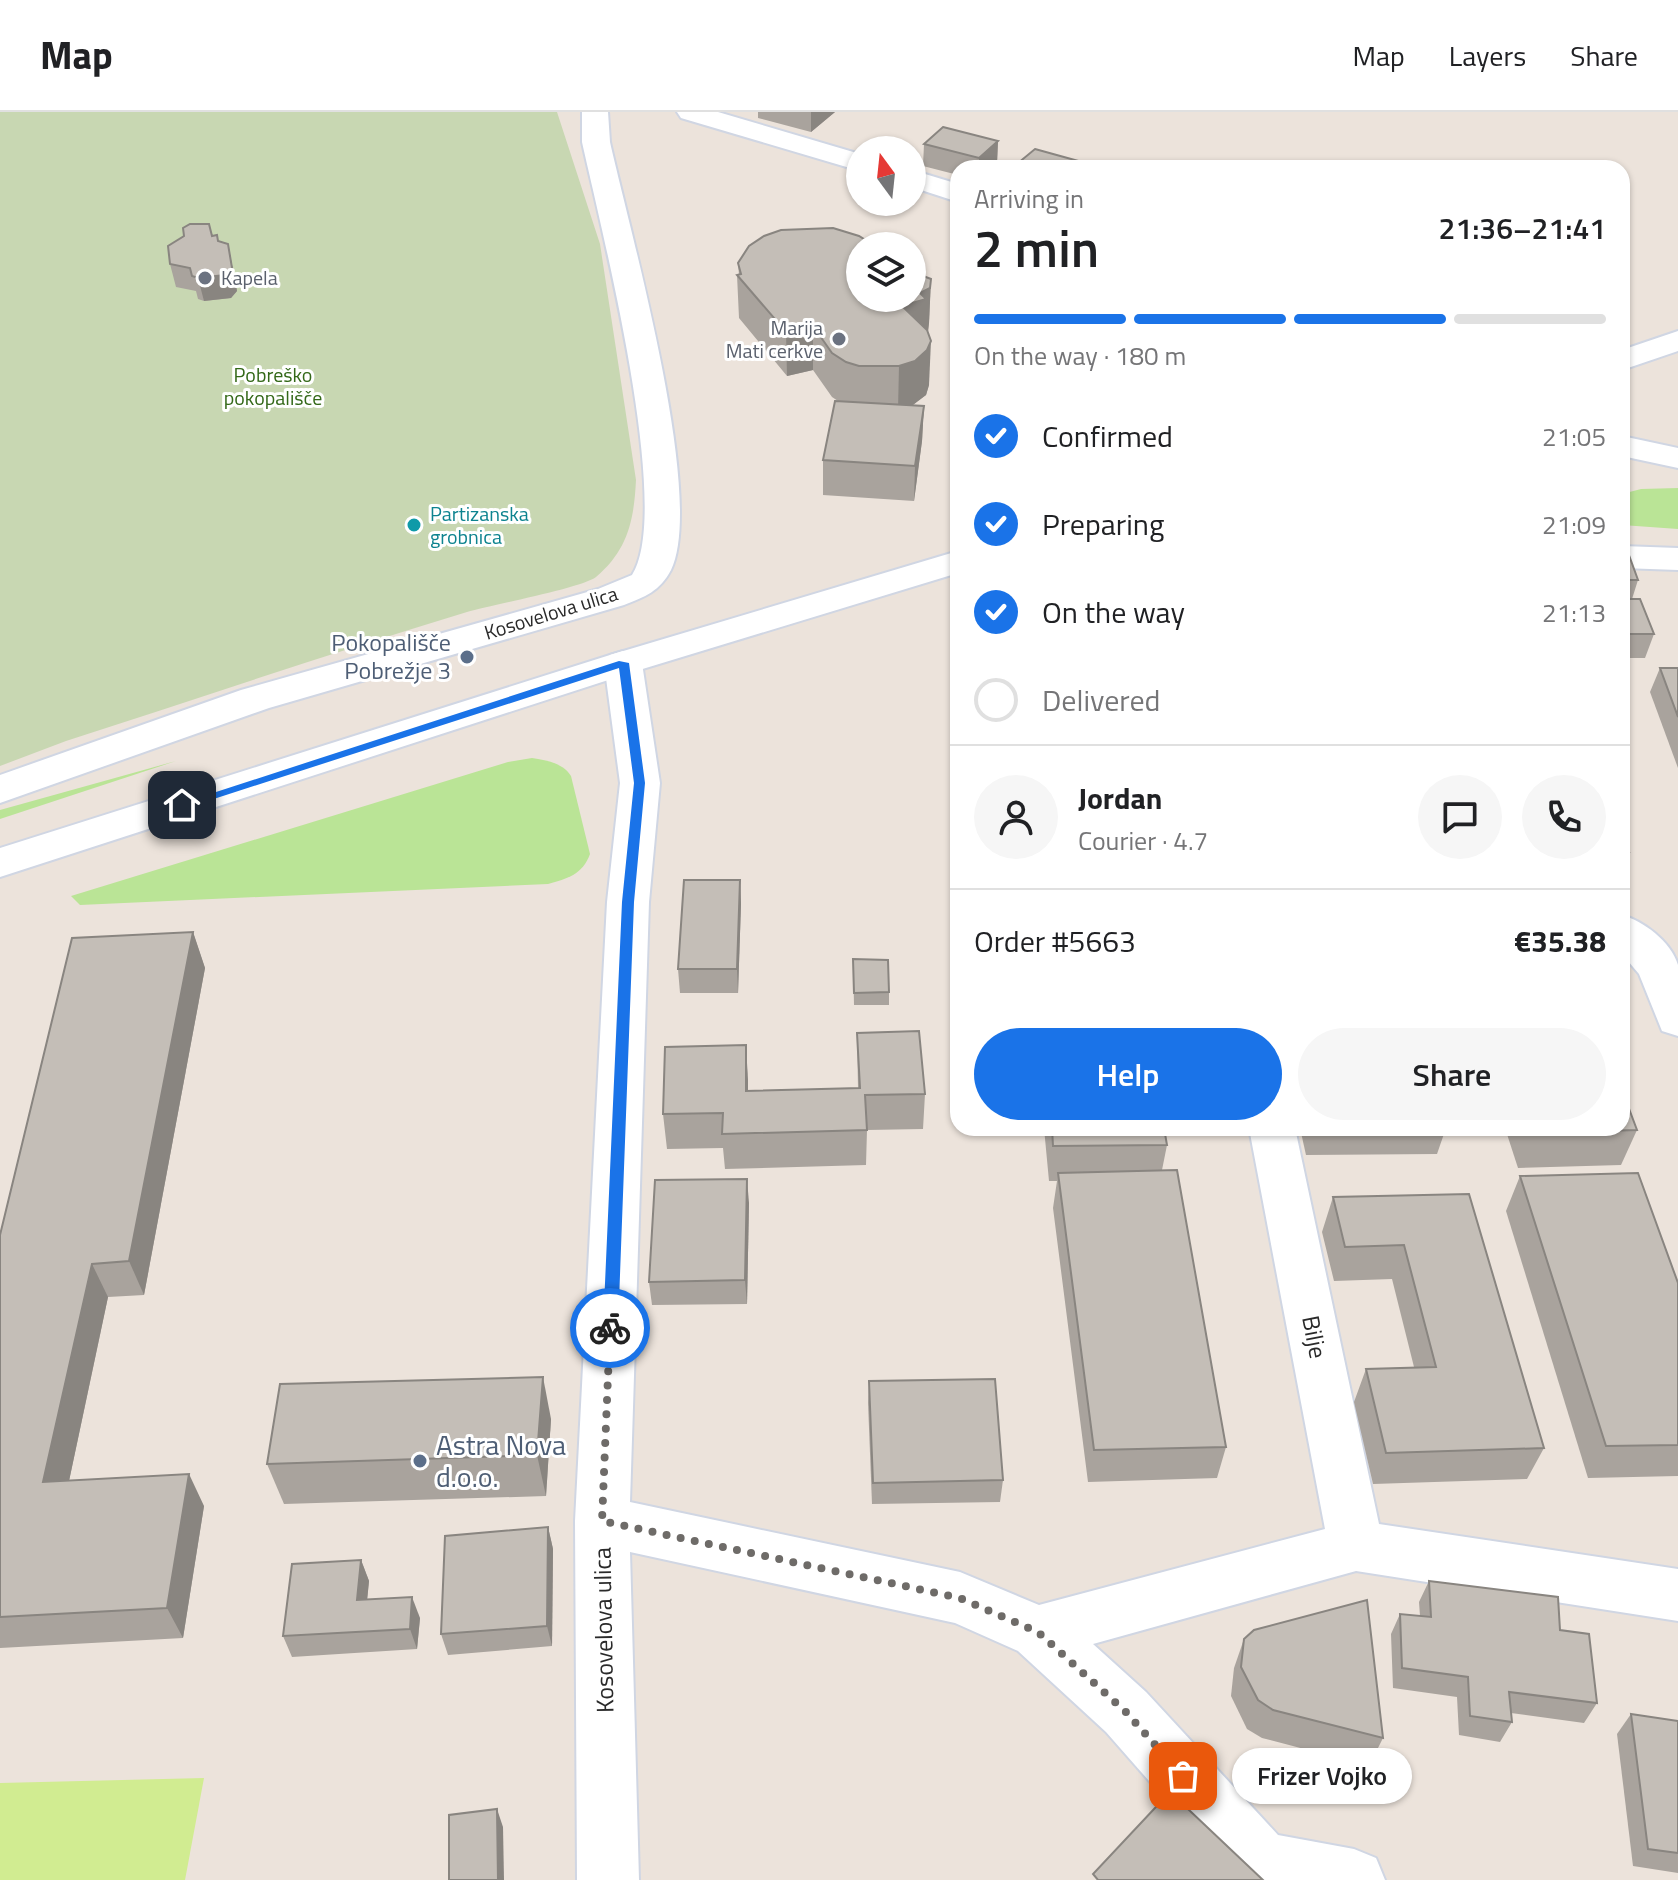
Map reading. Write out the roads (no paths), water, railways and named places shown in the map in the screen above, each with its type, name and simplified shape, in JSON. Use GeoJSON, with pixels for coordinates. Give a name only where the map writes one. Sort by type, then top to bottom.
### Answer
{"type":"FeatureCollection","features":[{"type":"Feature","properties":{"kind":"street","name":"Kosovelova ulica"},"geometry":{"type":"LineString","coordinates":[[0,790],[255,699],[611,597],[644,582],[656,566],[662,527],[654,420],[651,392],[596,142],[595,112]]}},
{"type":"Feature","properties":{"kind":"street"},"geometry":{"type":"LineString","coordinates":[[690,112],[846,159]]}},
{"type":"Feature","properties":{"kind":"street"},"geometry":{"type":"LineString","coordinates":[[926,183],[950,190]]}},
{"type":"Feature","properties":{"kind":"street"},"geometry":{"type":"LineString","coordinates":[[1630,358],[1678,340]]}},
{"type":"Feature","properties":{"kind":"street"},"geometry":{"type":"LineString","coordinates":[[1630,448],[1678,458]]}},
{"type":"Feature","properties":{"kind":"street"},"geometry":{"type":"LineString","coordinates":[[1630,557],[1678,559]]}},
{"type":"Feature","properties":{"kind":"street"},"geometry":{"type":"LineString","coordinates":[[0,863],[623,663],[950,564]]}},
{"type":"Feature","properties":{"kind":"street","name":"Kosovelova ulica"},"geometry":{"type":"LineString","coordinates":[[608,1880],[602,1521],[628,902],[640,783],[623,663]]}},
{"type":"Feature","properties":{"kind":"street"},"geometry":{"type":"LineString","coordinates":[[1630,937],[1650,953],[1662,972],[1678,1019]]}},
{"type":"Feature","properties":{"kind":"street","name":"Bilje"},"geometry":{"type":"LineString","coordinates":[[1274,1136],[1356,1546]]}},
{"type":"Feature","properties":{"kind":"street"},"geometry":{"type":"LineString","coordinates":[[602,1521],[960,1598],[1038,1632],[1126,1712],[1268,1871],[1354,1880]]}},
{"type":"Feature","properties":{"kind":"street"},"geometry":{"type":"LineString","coordinates":[[1038,1632],[1356,1546],[1678,1595]]}},
{"type":"Feature","properties":{"kind":"place","name":"Kapela"},"geometry":{"type":"Point","coordinates":[205,278]}},
{"type":"Feature","properties":{"kind":"place","name":"Marija Mati cerkve"},"geometry":{"type":"Point","coordinates":[839,339]}},
{"type":"Feature","properties":{"kind":"place","name":"Partizanska grobnica"},"geometry":{"type":"Point","coordinates":[414,525]}},
{"type":"Feature","properties":{"kind":"place","name":"Pokopališče Pobrežje 3"},"geometry":{"type":"Point","coordinates":[467,657]}},
{"type":"Feature","properties":{"kind":"place","name":"Astra Nova d.o.o."},"geometry":{"type":"Point","coordinates":[420,1461]}},
{"type":"Feature","properties":{"kind":"place","name":"Frizer Vojko"},"geometry":{"type":"Point","coordinates":[1183,1776]}},
{"type":"Feature","properties":{"kind":"park label","name":"Pobreško pokopališče"},"geometry":{"type":"Point","coordinates":[273,386]}}]}
